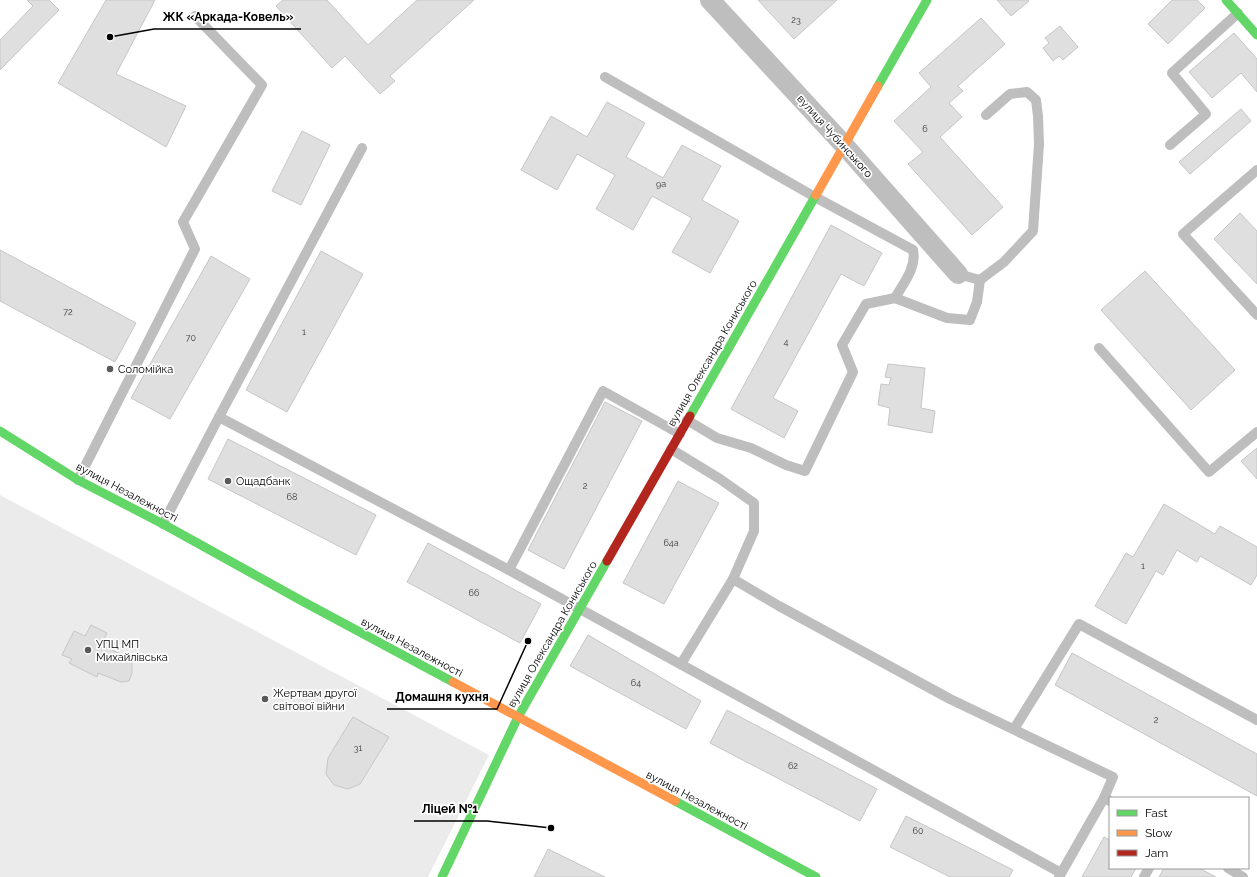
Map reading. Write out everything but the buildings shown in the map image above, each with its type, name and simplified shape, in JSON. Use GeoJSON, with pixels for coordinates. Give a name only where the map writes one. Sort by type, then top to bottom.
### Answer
{"type":"FeatureCollection","features":[{"type":"Feature","properties":{"kind":"street","name":"вулиця Чубинського"},"geometry":{"type":"LineString","coordinates":[[710,0],[844,145],[958,274]]}},
{"type":"Feature","properties":{"kind":"street","name":"вулиця Олександра Кониського"},"geometry":{"type":"LineString","coordinates":[[442,877],[518,717],[927,0]]}},
{"type":"Feature","properties":{"kind":"street"},"geometry":{"type":"LineString","coordinates":[[1226,0],[1257,35]]}},
{"type":"Feature","properties":{"kind":"street","name":"вулиця Незалежності"},"geometry":{"type":"LineString","coordinates":[[0,431],[78,480],[163,524],[302,602],[816,877]]}},
{"type":"Feature","properties":{"kind":"lane"},"geometry":{"type":"LineString","coordinates":[[1170,146],[1206,114],[1172,73],[1238,13]]}},
{"type":"Feature","properties":{"kind":"lane"},"geometry":{"type":"LineString","coordinates":[[78,480],[195,249],[183,222],[262,85],[194,16]]}},
{"type":"Feature","properties":{"kind":"lane"},"geometry":{"type":"LineString","coordinates":[[605,77],[815,197],[913,250],[914,256],[909,274],[895,298]]}},
{"type":"Feature","properties":{"kind":"lane"},"geometry":{"type":"LineString","coordinates":[[687,420],[717,438],[751,448],[786,465],[805,471],[853,372],[842,345],[866,304],[895,298],[947,318],[970,320],[977,302],[980,280],[1004,262],[1032,231],[1035,207],[1039,144],[1036,100],[1027,92],[1010,94],[986,115]]}},
{"type":"Feature","properties":{"kind":"lane"},"geometry":{"type":"LineString","coordinates":[[163,524],[362,148]]}},
{"type":"Feature","properties":{"kind":"lane"},"geometry":{"type":"LineString","coordinates":[[1257,170],[1183,234],[1257,315]]}},
{"type":"Feature","properties":{"kind":"lane"},"geometry":{"type":"LineString","coordinates":[[958,274],[980,280]]}},
{"type":"Feature","properties":{"kind":"lane"},"geometry":{"type":"LineString","coordinates":[[1099,348],[1209,472],[1257,432]]}},
{"type":"Feature","properties":{"kind":"lane"},"geometry":{"type":"LineString","coordinates":[[509,570],[603,391],[680,434]]}},
{"type":"Feature","properties":{"kind":"lane"},"geometry":{"type":"LineString","coordinates":[[219,417],[580,608],[1060,875],[1107,799],[1113,777],[950,698],[779,606],[733,579]]}},
{"type":"Feature","properties":{"kind":"lane"},"geometry":{"type":"LineString","coordinates":[[671,449],[720,479],[754,503],[754,531],[733,579],[681,664]]}},
{"type":"Feature","properties":{"kind":"lane"},"geometry":{"type":"LineString","coordinates":[[1014,729],[1079,624],[1257,720]]}},
{"type":"Feature","properties":{"kind":"lane"},"geometry":{"type":"LineString","coordinates":[[1230,869],[1243,877]]}},
{"type":"Feature","properties":{"kind":"shaded area"},"geometry":{"type":"Polygon","coordinates":[[[0,495],[489,755],[428,877],[0,877],[0,495]]]}},
{"type":"Feature","properties":{"kind":"traffic: fast"},"geometry":{"type":"LineString","coordinates":[[878,86],[927,0]]}},
{"type":"Feature","properties":{"kind":"traffic: fast"},"geometry":{"type":"LineString","coordinates":[[1226,0],[1257,35]]}},
{"type":"Feature","properties":{"kind":"traffic: fast"},"geometry":{"type":"LineString","coordinates":[[690,416],[816,195]]}},
{"type":"Feature","properties":{"kind":"traffic: fast"},"geometry":{"type":"LineString","coordinates":[[0,431],[78,480],[163,524],[453,682]]}},
{"type":"Feature","properties":{"kind":"traffic: fast"},"geometry":{"type":"LineString","coordinates":[[442,877],[518,717],[607,561]]}},
{"type":"Feature","properties":{"kind":"traffic: fast"},"geometry":{"type":"LineString","coordinates":[[675,801],[816,877]]}},
{"type":"Feature","properties":{"kind":"traffic: slow"},"geometry":{"type":"LineString","coordinates":[[816,195],[878,86]]}},
{"type":"Feature","properties":{"kind":"traffic: slow"},"geometry":{"type":"LineString","coordinates":[[453,682],[675,801]]}},
{"type":"Feature","properties":{"kind":"traffic: jam"},"geometry":{"type":"LineString","coordinates":[[607,561],[690,416]]}},
{"type":"Feature","properties":{"kind":"place","name":"ЖК «Аркада-Ковель»"},"geometry":{"type":"Point","coordinates":[110,37]}},
{"type":"Feature","properties":{"kind":"place","name":"Соломійка"},"geometry":{"type":"Point","coordinates":[110,369]}},
{"type":"Feature","properties":{"kind":"place","name":"Ощадбанк"},"geometry":{"type":"Point","coordinates":[228,481]}},
{"type":"Feature","properties":{"kind":"place","name":"Домашня кухня"},"geometry":{"type":"Point","coordinates":[528,641]}},
{"type":"Feature","properties":{"kind":"place","name":"УПЦ МП Михайлівська"},"geometry":{"type":"Point","coordinates":[88,650]}},
{"type":"Feature","properties":{"kind":"place","name":"Жертвам другої світової війни"},"geometry":{"type":"Point","coordinates":[265,699]}},
{"type":"Feature","properties":{"kind":"place","name":"Ліцей №1"},"geometry":{"type":"Point","coordinates":[551,828]}}]}
